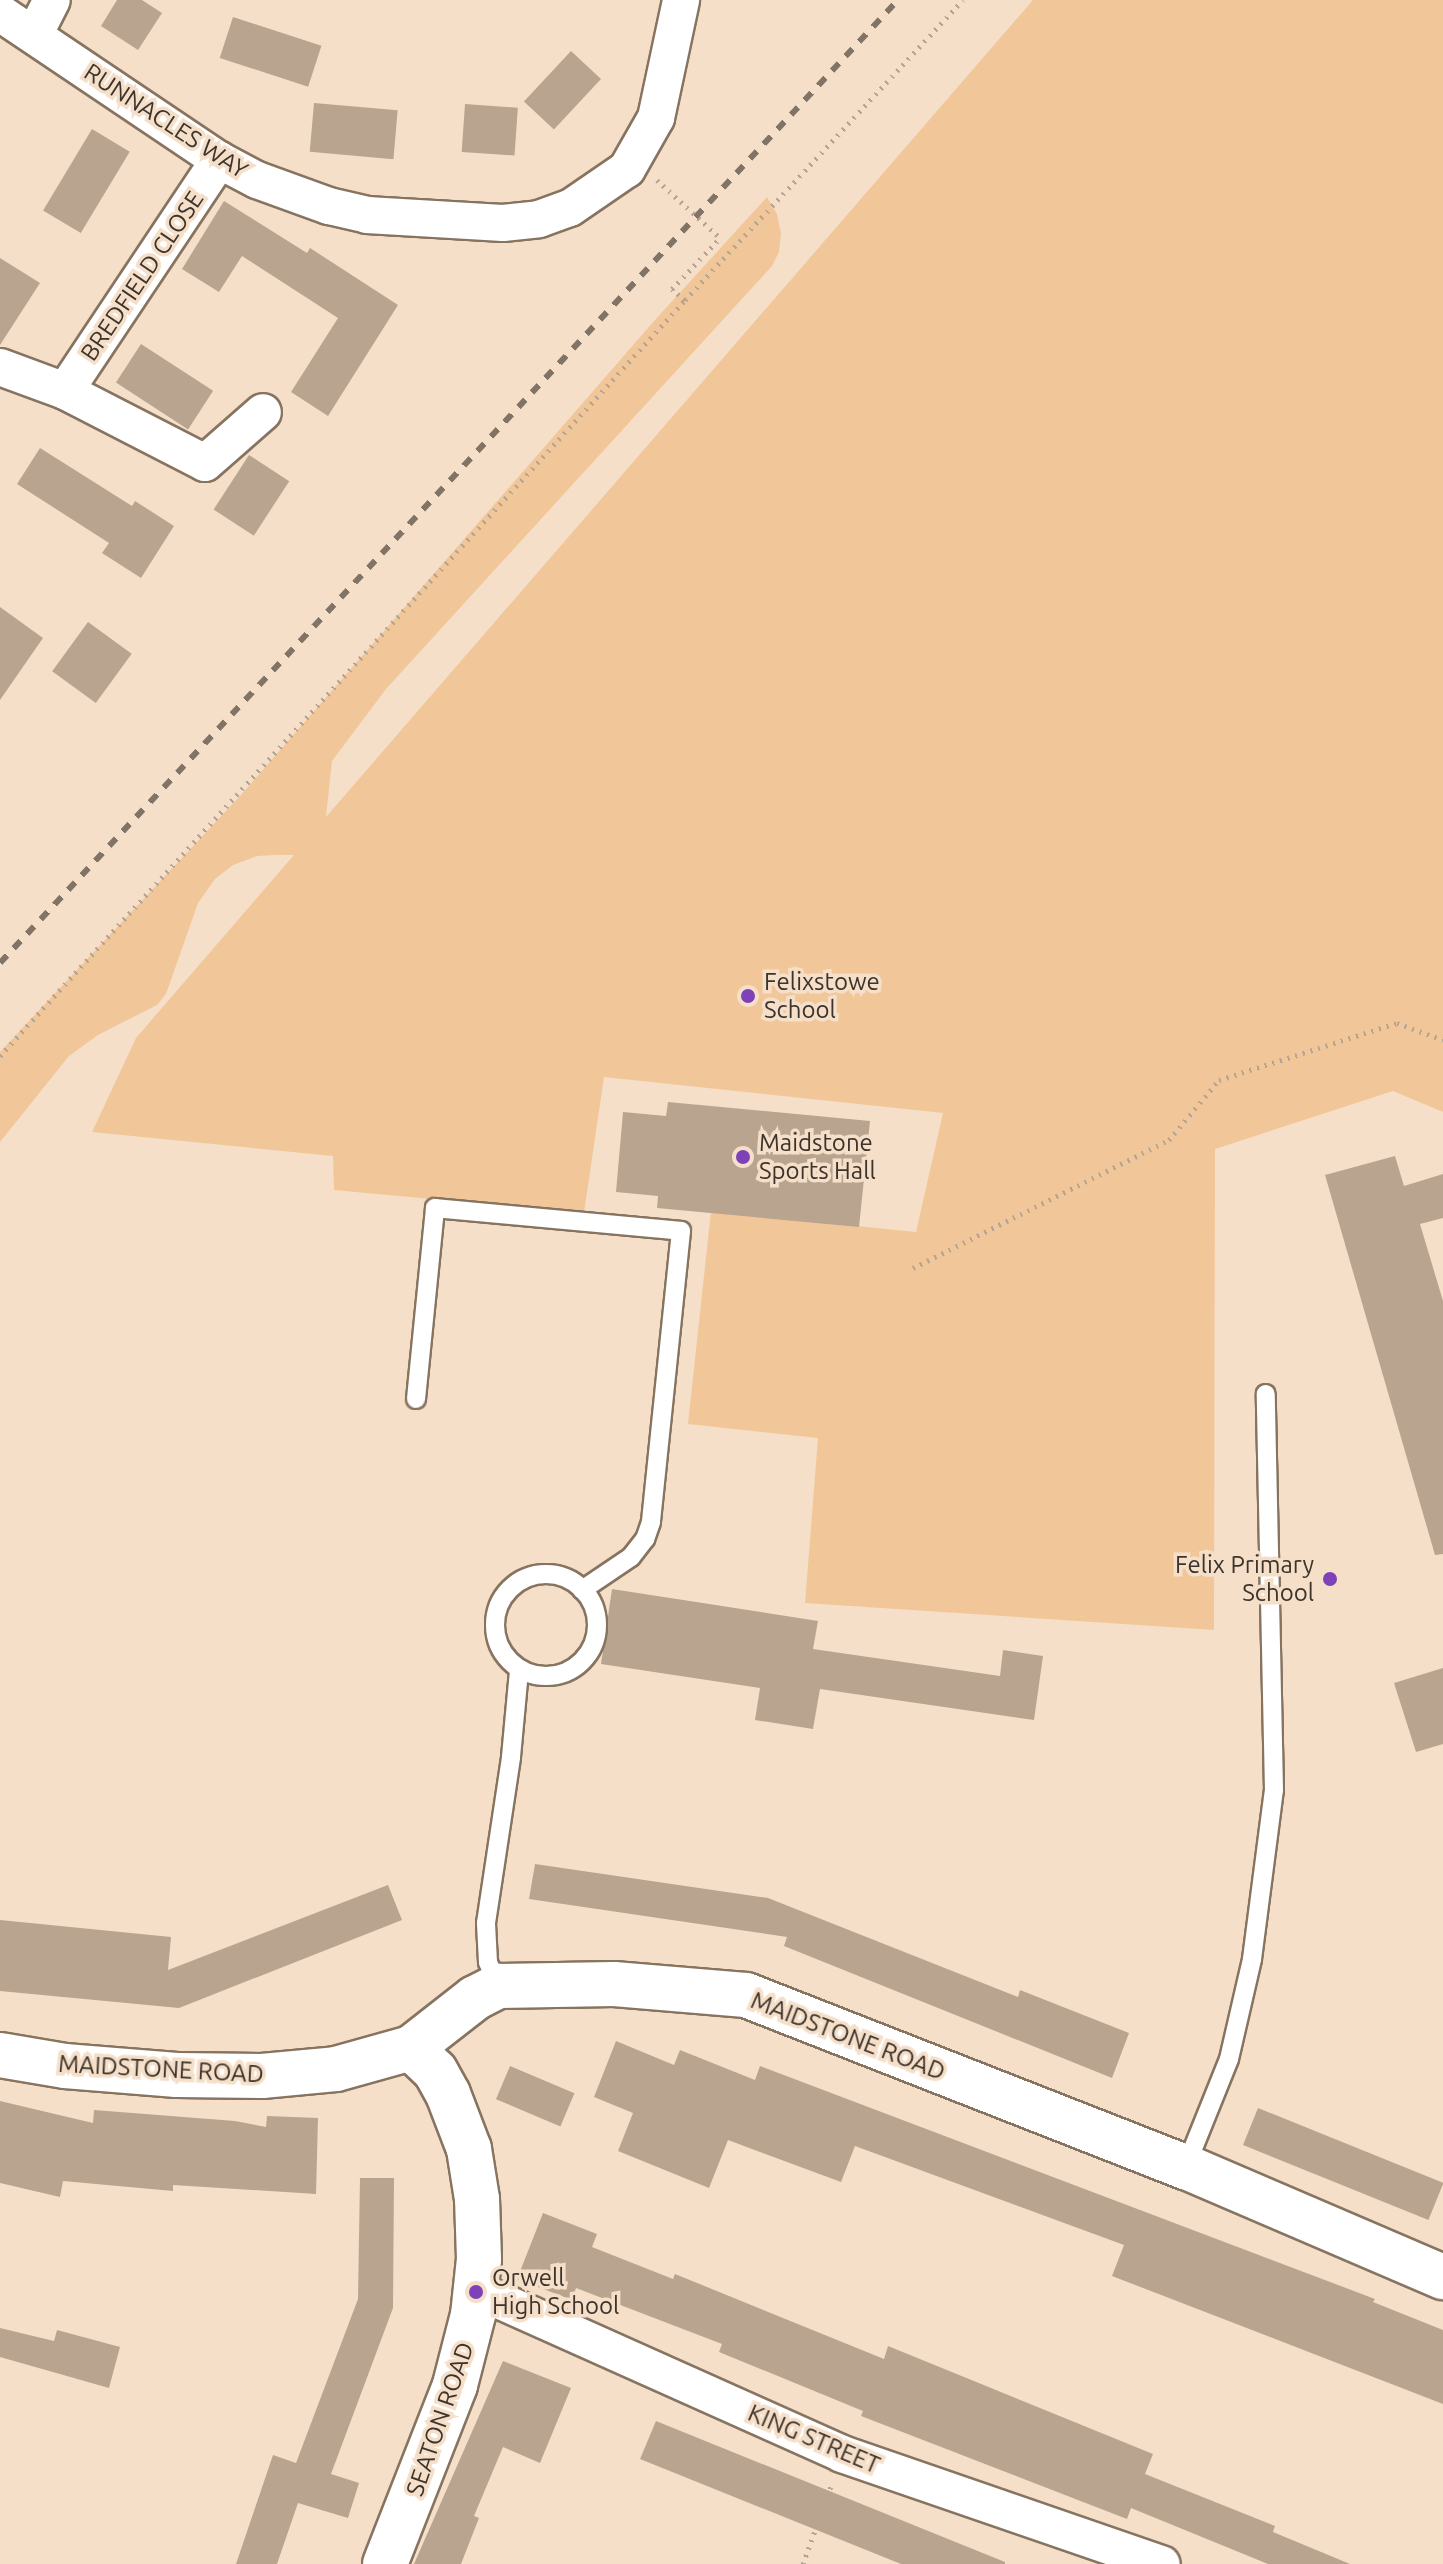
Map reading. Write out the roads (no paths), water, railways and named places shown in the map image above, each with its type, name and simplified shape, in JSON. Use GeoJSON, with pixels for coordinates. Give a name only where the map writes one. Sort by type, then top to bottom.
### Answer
{"type":"FeatureCollection","features":[{"type":"Feature","properties":{"kind":"street"},"geometry":{"type":"LineString","coordinates":[[34,35],[52,0]]}},
{"type":"Feature","properties":{"kind":"street","name":"RUNNACLES WAY"},"geometry":{"type":"LineString","coordinates":[[0,13],[219,160],[289,192],[367,215],[503,223],[539,219],[570,208],[602,190],[627,169],[641,150],[656,118],[665,88],[681,0]]}},
{"type":"Feature","properties":{"kind":"street","name":"BREDFIELD CLOSE"},"geometry":{"type":"LineString","coordinates":[[65,391],[219,160]]}},
{"type":"Feature","properties":{"kind":"street"},"geometry":{"type":"LineString","coordinates":[[0,367],[65,391],[205,463],[263,412]]}},
{"type":"Feature","properties":{"kind":"street","name":"MAIDSTONE ROAD"},"geometry":{"type":"LineString","coordinates":[[0,2055],[65,2066],[177,2075],[262,2076],[336,2069],[411,2048],[475,1998],[499,1986],[614,1984],[746,1995],[1186,2167],[1443,2277]]}},
{"type":"Feature","properties":{"kind":"street","name":"SEATON ROAD"},"geometry":{"type":"LineString","coordinates":[[385,2564],[455,2385],[468,2340],[476,2290],[478,2215],[469,2149],[448,2094],[435,2071],[411,2048]]}},
{"type":"Feature","properties":{"kind":"street","name":"KING STREET"},"geometry":{"type":"LineString","coordinates":[[476,2290],[842,2454],[1162,2564]]}},
{"type":"Feature","properties":{"kind":"lane"},"geometry":{"type":"LineString","coordinates":[[416,1399],[435,1208],[681,1231],[651,1522],[645,1539],[631,1557],[582,1590]]}},
{"type":"Feature","properties":{"kind":"lane"},"geometry":{"type":"LineString","coordinates":[[1186,2167],[1232,2045],[1252,1959],[1274,1790],[1266,1394]]}},
{"type":"Feature","properties":{"kind":"lane"},"geometry":{"type":"LineString","coordinates":[[548,1574],[573,1581],[582,1590],[592,1601],[598,1627],[590,1652],[570,1671],[545,1677],[519,1670],[501,1650],[494,1624],[501,1598],[521,1580],[548,1574]]}},
{"type":"Feature","properties":{"kind":"lane"},"geometry":{"type":"LineString","coordinates":[[499,1986],[488,1962],[486,1923],[511,1757],[519,1670]]}},
{"type":"Feature","properties":{"kind":"railway"},"geometry":{"type":"LineString","coordinates":[[0,963],[898,0]]}},
{"type":"Feature","properties":{"kind":"place","name":"Felixstowe School"},"geometry":{"type":"Point","coordinates":[748,996]}},
{"type":"Feature","properties":{"kind":"place","name":"Maidstone Sports Hall"},"geometry":{"type":"Point","coordinates":[743,1157]}},
{"type":"Feature","properties":{"kind":"place","name":"Felix Primary School"},"geometry":{"type":"Point","coordinates":[1330,1579]}},
{"type":"Feature","properties":{"kind":"place","name":"Orwell High School"},"geometry":{"type":"Point","coordinates":[476,2292]}}]}
